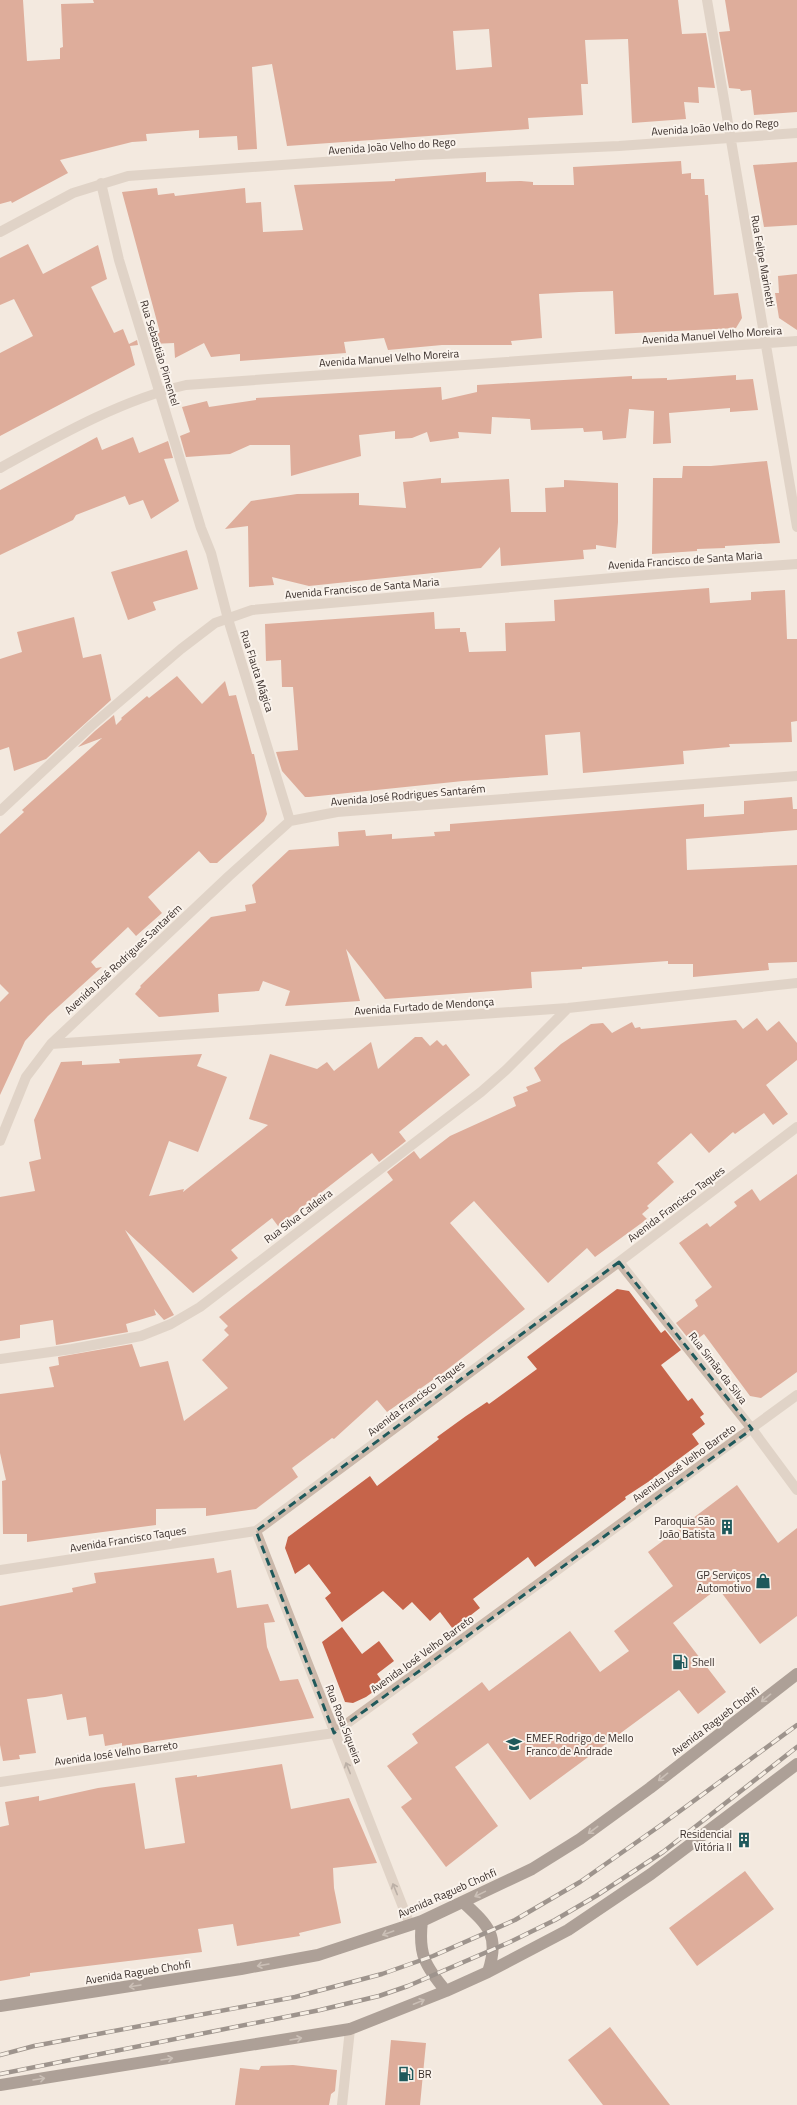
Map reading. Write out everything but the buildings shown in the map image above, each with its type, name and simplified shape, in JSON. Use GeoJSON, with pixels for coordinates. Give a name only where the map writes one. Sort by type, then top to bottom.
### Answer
{"type":"FeatureCollection","features":[{"type":"Feature","properties":{"kind":"highway","name":"Avenida Ragueb Chohfi"},"geometry":{"type":"LineString","coordinates":[[0,2006],[318,1955],[422,1921],[532,1869],[580,1839],[650,1788],[797,1674]]}},
{"type":"Feature","properties":{"kind":"highway"},"geometry":{"type":"LineString","coordinates":[[0,2085],[350,2029],[446,1991],[488,1972],[568,1930],[614,1900],[797,1764]]}},
{"type":"Feature","properties":{"kind":"highway"},"geometry":{"type":"LineString","coordinates":[[464,1902],[487,1925],[492,1936],[493,1953],[488,1972]]}},
{"type":"Feature","properties":{"kind":"highway"},"geometry":{"type":"LineString","coordinates":[[422,1921],[420,1946],[426,1965],[446,1991]]}},
{"type":"Feature","properties":{"kind":"street","name":"Rua Felipe Marinetti"},"geometry":{"type":"LineString","coordinates":[[707,0],[764,343],[797,527]]}},
{"type":"Feature","properties":{"kind":"street","name":"Avenida João Velho do Rego"},"geometry":{"type":"LineString","coordinates":[[0,232],[73,193],[101,183],[136,175],[412,156],[619,146],[797,133]]}},
{"type":"Feature","properties":{"kind":"street","name":"Rua Sebastião Pimentel"},"geometry":{"type":"LineString","coordinates":[[101,183],[119,260],[201,528]]}},
{"type":"Feature","properties":{"kind":"street","name":"Avenida Manuel Velho Moreira"},"geometry":{"type":"LineString","coordinates":[[0,468],[56,437],[159,391],[186,385],[797,341]]}},
{"type":"Feature","properties":{"kind":"street","name":"Rua Flauta Mágica"},"geometry":{"type":"LineString","coordinates":[[201,528],[211,553],[228,619],[290,821]]}},
{"type":"Feature","properties":{"kind":"street","name":"Avenida Francisco de Santa Maria"},"geometry":{"type":"LineString","coordinates":[[0,811],[91,726],[181,649],[215,624],[252,610],[669,573],[797,564]]}},
{"type":"Feature","properties":{"kind":"street","name":"Avenida José Rodrigues Santarém"},"geometry":{"type":"LineString","coordinates":[[0,1141],[26,1077],[51,1044],[229,876],[290,821],[337,812],[797,776]]}},
{"type":"Feature","properties":{"kind":"street","name":"Avenida Furtado de Mendonça"},"geometry":{"type":"LineString","coordinates":[[51,1044],[568,1008],[797,983]]}},
{"type":"Feature","properties":{"kind":"street","name":"Rua Silva Caldeira"},"geometry":{"type":"LineString","coordinates":[[0,1359],[72,1349],[141,1336],[171,1324],[200,1307],[481,1092],[506,1070],[568,1008]]}},
{"type":"Feature","properties":{"kind":"street","name":"Avenida Francisco Taques"},"geometry":{"type":"LineString","coordinates":[[0,1570],[256,1531],[620,1262],[797,1126]]}},
{"type":"Feature","properties":{"kind":"street","name":"Rua Simão da Silva"},"geometry":{"type":"LineString","coordinates":[[620,1262],[752,1429],[797,1490]]}},
{"type":"Feature","properties":{"kind":"street","name":"Avenida José Velho Barreto"},"geometry":{"type":"LineString","coordinates":[[0,1782],[334,1733],[797,1395]]}},
{"type":"Feature","properties":{"kind":"street","name":"Rua Rosa Siqueira"},"geometry":{"type":"LineString","coordinates":[[256,1531],[410,1925]]}},
{"type":"Feature","properties":{"kind":"street"},"geometry":{"type":"LineString","coordinates":[[342,2105],[350,2029]]}},
{"type":"Feature","properties":{"kind":"highlighted area"},"geometry":{"type":"Polygon","coordinates":[[[619,1262],[752,1429],[334,1733],[256,1531],[619,1262]]]}},
{"type":"Feature","properties":{"kind":"railway"},"geometry":{"type":"LineString","coordinates":[[0,2055],[34,2046],[295,1997],[382,1974],[433,1956],[515,1920],[580,1882],[661,1825],[797,1725]]}},
{"type":"Feature","properties":{"kind":"railway"},"geometry":{"type":"LineString","coordinates":[[0,2074],[320,2010],[379,1996],[408,1986],[510,1942],[555,1920],[596,1896],[663,1852],[797,1747]]}},
{"type":"Feature","properties":{"kind":"place","name":"Paroquia São João Batista"},"geometry":{"type":"Point","coordinates":[727,1527]}},
{"type":"Feature","properties":{"kind":"place","name":"GP Serviços Automotivo"},"geometry":{"type":"Point","coordinates":[763,1581]}},
{"type":"Feature","properties":{"kind":"place","name":"Shell"},"geometry":{"type":"Point","coordinates":[680,1662]}},
{"type":"Feature","properties":{"kind":"place","name":"EMEF Rodrigo de Mello Franco de Andrade"},"geometry":{"type":"Point","coordinates":[514,1744]}},
{"type":"Feature","properties":{"kind":"place","name":"Residencial Vitória II"},"geometry":{"type":"Point","coordinates":[744,1840]}},
{"type":"Feature","properties":{"kind":"place","name":"BR"},"geometry":{"type":"Point","coordinates":[406,2074]}}]}
